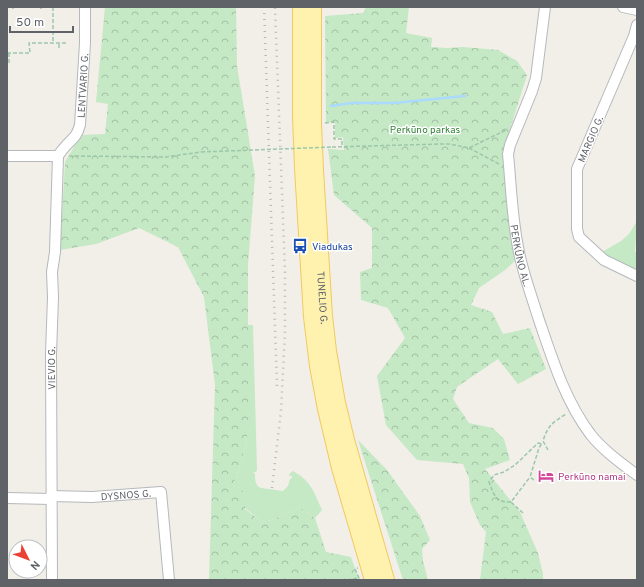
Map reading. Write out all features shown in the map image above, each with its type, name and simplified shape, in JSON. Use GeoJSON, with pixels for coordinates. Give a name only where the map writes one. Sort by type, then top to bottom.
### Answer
{"type":"FeatureCollection","features":[{"type":"Feature","properties":{"kind":"main road","name":"TUNELIO G."},"geometry":{"type":"LineString","coordinates":[[301,7],[301,116],[312,317],[318,366],[326,410],[366,579]]}},
{"type":"Feature","properties":{"kind":"main road","name":"TUNELIO G."},"geometry":{"type":"LineString","coordinates":[[313,7],[313,125],[324,316],[328,351],[337,404],[346,440],[386,580]]}},
{"type":"Feature","properties":{"kind":"street","name":"LENTVARIO G."},"geometry":{"type":"LineString","coordinates":[[58,156],[64,147],[73,140],[80,125],[85,7]]}},
{"type":"Feature","properties":{"kind":"street","name":"PERKŪNO AL."},"geometry":{"type":"LineString","coordinates":[[545,7],[536,78],[510,145],[508,154],[514,222],[518,248],[524,274],[565,391],[579,417],[601,446],[637,475]]}},
{"type":"Feature","properties":{"kind":"street"},"geometry":{"type":"LineString","coordinates":[[623,7],[637,10]]}},
{"type":"Feature","properties":{"kind":"street","name":"MARGIO G."},"geometry":{"type":"LineString","coordinates":[[637,25],[631,43],[577,169],[579,237],[604,260],[637,276]]}},
{"type":"Feature","properties":{"kind":"street"},"geometry":{"type":"LineString","coordinates":[[7,156],[58,156]]}},
{"type":"Feature","properties":{"kind":"street","name":"VIEVIO G."},"geometry":{"type":"LineString","coordinates":[[52,580],[50,354],[53,297],[52,272],[55,247],[58,156]]}},
{"type":"Feature","properties":{"kind":"street","name":"DYSNOS G."},"geometry":{"type":"LineString","coordinates":[[7,498],[92,497],[161,492],[169,580]]}},
{"type":"Feature","properties":{"kind":"path"},"geometry":{"type":"LineString","coordinates":[[53,7],[53,43]]}},
{"type":"Feature","properties":{"kind":"path"},"geometry":{"type":"LineString","coordinates":[[9,65],[8,53],[30,53],[29,43],[67,43]]}},
{"type":"Feature","properties":{"kind":"path"},"geometry":{"type":"LineString","coordinates":[[58,43],[59,50]]}},
{"type":"Feature","properties":{"kind":"path"},"geometry":{"type":"LineString","coordinates":[[323,123],[334,122],[334,139],[342,139],[342,147]]}},
{"type":"Feature","properties":{"kind":"path"},"geometry":{"type":"LineString","coordinates":[[469,148],[518,124]]}},
{"type":"Feature","properties":{"kind":"path"},"geometry":{"type":"LineString","coordinates":[[324,143],[324,150]]}},
{"type":"Feature","properties":{"kind":"path"},"geometry":{"type":"LineString","coordinates":[[58,156],[166,157],[201,152],[450,144],[469,148],[510,169]]}},
{"type":"Feature","properties":{"kind":"path"},"geometry":{"type":"LineString","coordinates":[[543,443],[538,443],[515,465],[504,472],[494,475],[490,482],[498,499],[504,503],[511,502],[530,477],[539,448],[543,443],[548,427],[574,408]]}},
{"type":"Feature","properties":{"kind":"path"},"geometry":{"type":"LineString","coordinates":[[543,443],[548,450]]}},
{"type":"Feature","properties":{"kind":"path"},"geometry":{"type":"LineString","coordinates":[[530,477],[534,480]]}},
{"type":"Feature","properties":{"kind":"path"},"geometry":{"type":"LineString","coordinates":[[511,502],[523,514]]}},
{"type":"Feature","properties":{"kind":"path"},"geometry":{"type":"LineString","coordinates":[[347,580],[366,579]]}},
{"type":"Feature","properties":{"kind":"green space"},"geometry":{"type":"Polygon","coordinates":[[[105,7],[236,7],[237,66],[255,176],[248,265],[248,433],[241,463],[233,485],[246,493],[245,509],[262,522],[301,508],[315,518],[326,552],[351,557],[359,580],[209,580],[215,385],[204,297],[178,247],[139,228],[96,244],[60,250],[65,162],[81,135],[105,134],[108,104],[96,102],[105,7]]]}},
{"type":"Feature","properties":{"kind":"green space","name":"Perkūno parkas"},"geometry":{"type":"Polygon","coordinates":[[[366,7],[409,7],[406,33],[432,38],[431,47],[463,47],[498,50],[517,61],[527,75],[503,151],[515,261],[505,270],[479,288],[471,305],[492,312],[503,334],[530,328],[546,369],[518,384],[498,359],[457,387],[453,399],[469,423],[493,428],[504,439],[510,460],[485,469],[520,512],[538,553],[543,580],[480,580],[486,532],[480,525],[470,502],[469,478],[463,464],[417,460],[386,425],[377,376],[405,338],[388,308],[361,300],[360,272],[372,268],[372,228],[334,195],[328,149],[344,150],[343,137],[335,138],[335,122],[326,122],[325,16],[363,13],[366,7]]]}},
{"type":"Feature","properties":{"kind":"green space"},"geometry":{"type":"Polygon","coordinates":[[[637,221],[635,252],[637,253],[637,272],[608,257],[602,252],[621,241],[629,234],[637,221]]]}},
{"type":"Feature","properties":{"kind":"green space"},"geometry":{"type":"Polygon","coordinates":[[[248,325],[253,325],[257,470],[256,472],[253,472],[255,474],[256,482],[261,488],[283,491],[288,486],[290,479],[292,478],[292,476],[289,476],[293,471],[308,483],[317,498],[322,510],[315,518],[301,508],[262,522],[245,508],[233,485],[241,463],[248,433],[248,325]]]}},
{"type":"Feature","properties":{"kind":"green space"},"geometry":{"type":"Polygon","coordinates":[[[358,440],[387,470],[420,516],[430,540],[422,549],[423,561],[428,580],[403,580],[358,440]]]}},
{"type":"Feature","properties":{"kind":"waterway"},"geometry":{"type":"LineString","coordinates":[[331,106],[351,103],[394,103],[465,96]]}},
{"type":"Feature","properties":{"kind":"railway"},"geometry":{"type":"LineString","coordinates":[[264,7],[277,386]]}},
{"type":"Feature","properties":{"kind":"railway"},"geometry":{"type":"LineString","coordinates":[[272,488],[281,411],[285,333],[285,272],[275,7]]}},
{"type":"Feature","properties":{"kind":"place","name":"Viadukas"},"geometry":{"type":"Point","coordinates":[300,246]}},
{"type":"Feature","properties":{"kind":"place","name":"Perkūno namai"},"geometry":{"type":"Point","coordinates":[546,476]}}]}
